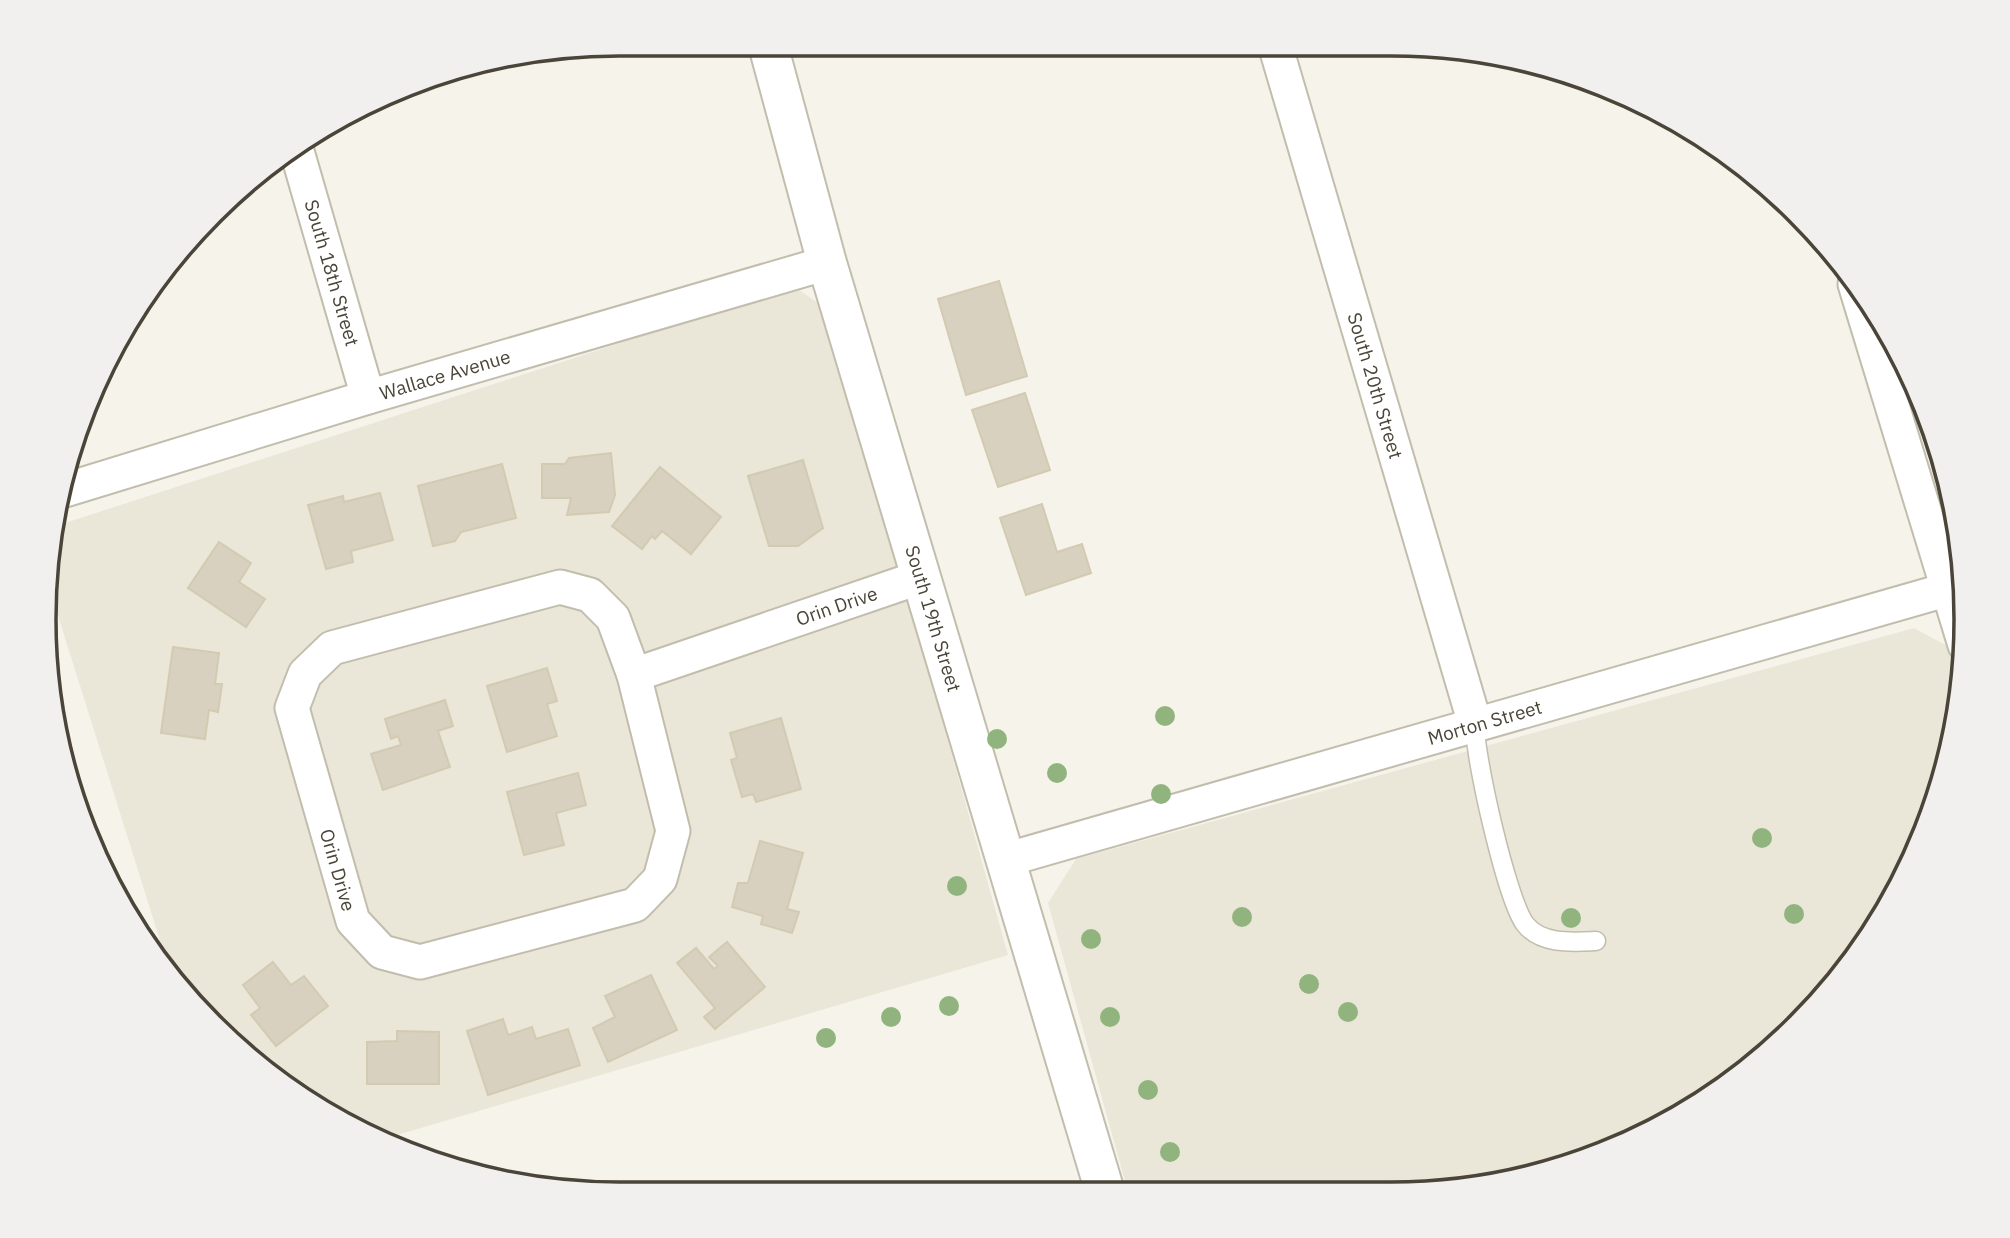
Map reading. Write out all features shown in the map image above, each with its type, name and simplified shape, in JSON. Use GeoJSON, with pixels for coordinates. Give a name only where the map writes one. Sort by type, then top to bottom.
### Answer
{"type":"FeatureCollection","features":[{"type":"Feature","properties":{"kind":"street","name":"South 19th Street"},"geometry":{"type":"LineString","coordinates":[[771,56],[827,263],[1102,1182]]}},
{"type":"Feature","properties":{"kind":"street","name":"South 20th Street"},"geometry":{"type":"LineString","coordinates":[[1278,56],[1475,724]]}},
{"type":"Feature","properties":{"kind":"street","name":"South 18th Street"},"geometry":{"type":"LineString","coordinates":[[298,156],[368,397]]}},
{"type":"Feature","properties":{"kind":"street","name":"Wallace Avenue"},"geometry":{"type":"LineString","coordinates":[[72,488],[368,397],[827,263]]}},
{"type":"Feature","properties":{"kind":"street"},"geometry":{"type":"LineString","coordinates":[[1868,320],[1953,580]]}},
{"type":"Feature","properties":{"kind":"street","name":"Orin Drive"},"geometry":{"type":"LineString","coordinates":[[634,675],[921,577]]}},
{"type":"Feature","properties":{"kind":"street","name":"Orin Drive"},"geometry":{"type":"LineString","coordinates":[[560,587],[590,595],[613,618],[634,675],[673,831],[660,879],[635,905],[420,962],[382,952],[353,921],[292,708],[305,674],[332,648],[560,587]]}},
{"type":"Feature","properties":{"kind":"street","name":"Morton Street"},"geometry":{"type":"LineString","coordinates":[[1005,860],[1953,588]]}},
{"type":"Feature","properties":{"kind":"lane"},"geometry":{"type":"LineString","coordinates":[[1475,724],[1476,743],[1493,823],[1508,881],[1525,924],[1540,936],[1564,942],[1596,941]]}},
{"type":"Feature","properties":{"kind":"shaded area"},"geometry":{"type":"Polygon","coordinates":[[[799,290],[827,309],[1008,955],[396,1135],[370,1124],[337,1107],[276,1066],[221,1017],[163,949],[56,610],[65,523],[762,297],[799,290]]]}},
{"type":"Feature","properties":{"kind":"shaded area"},"geometry":{"type":"Polygon","coordinates":[[[1914,628],[1949,647],[1953,660],[1943,729],[1924,800],[1896,868],[1879,900],[1838,962],[1789,1017],[1734,1066],[1704,1087],[1640,1124],[1572,1152],[1537,1163],[1428,1181],[1125,1182],[1048,903],[1076,859],[1914,628]]]}},
{"type":"Feature","properties":{"kind":"building"},"geometry":{"type":"Polygon","coordinates":[[[999,281],[1027,376],[966,395],[938,299],[999,281]]]}},
{"type":"Feature","properties":{"kind":"building"},"geometry":{"type":"Polygon","coordinates":[[[1025,393],[1050,470],[998,487],[972,410],[1025,393]]]}},
{"type":"Feature","properties":{"kind":"building"},"geometry":{"type":"Polygon","coordinates":[[[611,453],[615,495],[609,512],[567,515],[571,498],[542,498],[542,464],[565,464],[569,458],[611,453]]]}},
{"type":"Feature","properties":{"kind":"building"},"geometry":{"type":"Polygon","coordinates":[[[803,460],[823,528],[798,546],[769,546],[748,476],[803,460]]]}},
{"type":"Feature","properties":{"kind":"building"},"geometry":{"type":"Polygon","coordinates":[[[502,464],[516,518],[461,532],[455,541],[433,546],[418,486],[502,464]]]}},
{"type":"Feature","properties":{"kind":"building"},"geometry":{"type":"Polygon","coordinates":[[[660,467],[721,517],[691,554],[662,531],[655,539],[652,536],[642,549],[612,526],[660,467]]]}},
{"type":"Feature","properties":{"kind":"building"},"geometry":{"type":"Polygon","coordinates":[[[380,493],[393,540],[351,551],[353,562],[326,569],[308,505],[343,496],[344,502],[380,493]]]}},
{"type":"Feature","properties":{"kind":"building"},"geometry":{"type":"Polygon","coordinates":[[[1042,504],[1057,552],[1082,544],[1091,573],[1026,595],[1000,518],[1042,504]]]}},
{"type":"Feature","properties":{"kind":"building"},"geometry":{"type":"Polygon","coordinates":[[[219,542],[251,563],[239,582],[265,599],[246,627],[188,588],[219,542]]]}},
{"type":"Feature","properties":{"kind":"building"},"geometry":{"type":"Polygon","coordinates":[[[173,647],[219,653],[215,684],[222,684],[218,712],[209,710],[205,739],[161,733],[173,647]]]}},
{"type":"Feature","properties":{"kind":"building"},"geometry":{"type":"Polygon","coordinates":[[[547,668],[557,701],[547,704],[557,736],[507,752],[487,686],[547,668]]]}},
{"type":"Feature","properties":{"kind":"building"},"geometry":{"type":"Polygon","coordinates":[[[445,700],[453,726],[438,731],[450,767],[383,790],[371,754],[401,745],[398,736],[391,739],[385,719],[445,700]]]}},
{"type":"Feature","properties":{"kind":"building"},"geometry":{"type":"Polygon","coordinates":[[[781,718],[801,789],[756,802],[753,794],[742,797],[731,760],[737,758],[730,733],[781,718]]]}},
{"type":"Feature","properties":{"kind":"building"},"geometry":{"type":"Polygon","coordinates":[[[578,773],[586,805],[556,813],[564,845],[524,855],[507,792],[578,773]]]}},
{"type":"Feature","properties":{"kind":"building"},"geometry":{"type":"Polygon","coordinates":[[[760,841],[803,853],[787,909],[799,912],[792,933],[761,924],[763,916],[732,907],[738,883],[748,883],[760,841]]]}},
{"type":"Feature","properties":{"kind":"building"},"geometry":{"type":"Polygon","coordinates":[[[727,942],[765,987],[715,1029],[704,1017],[715,1008],[677,963],[696,948],[714,969],[718,966],[709,957],[727,942]]]}},
{"type":"Feature","properties":{"kind":"building"},"geometry":{"type":"Polygon","coordinates":[[[273,962],[291,985],[304,976],[328,1006],[276,1046],[251,1015],[260,1008],[243,985],[273,962]]]}},
{"type":"Feature","properties":{"kind":"building"},"geometry":{"type":"Polygon","coordinates":[[[651,975],[677,1030],[608,1062],[593,1028],[615,1017],[605,996],[651,975]]]}},
{"type":"Feature","properties":{"kind":"building"},"geometry":{"type":"Polygon","coordinates":[[[503,1019],[508,1035],[532,1027],[536,1039],[568,1029],[580,1065],[488,1095],[467,1031],[503,1019]]]}},
{"type":"Feature","properties":{"kind":"building"},"geometry":{"type":"Polygon","coordinates":[[[397,1031],[439,1032],[439,1084],[367,1084],[367,1042],[397,1041],[397,1031]]]}}]}
